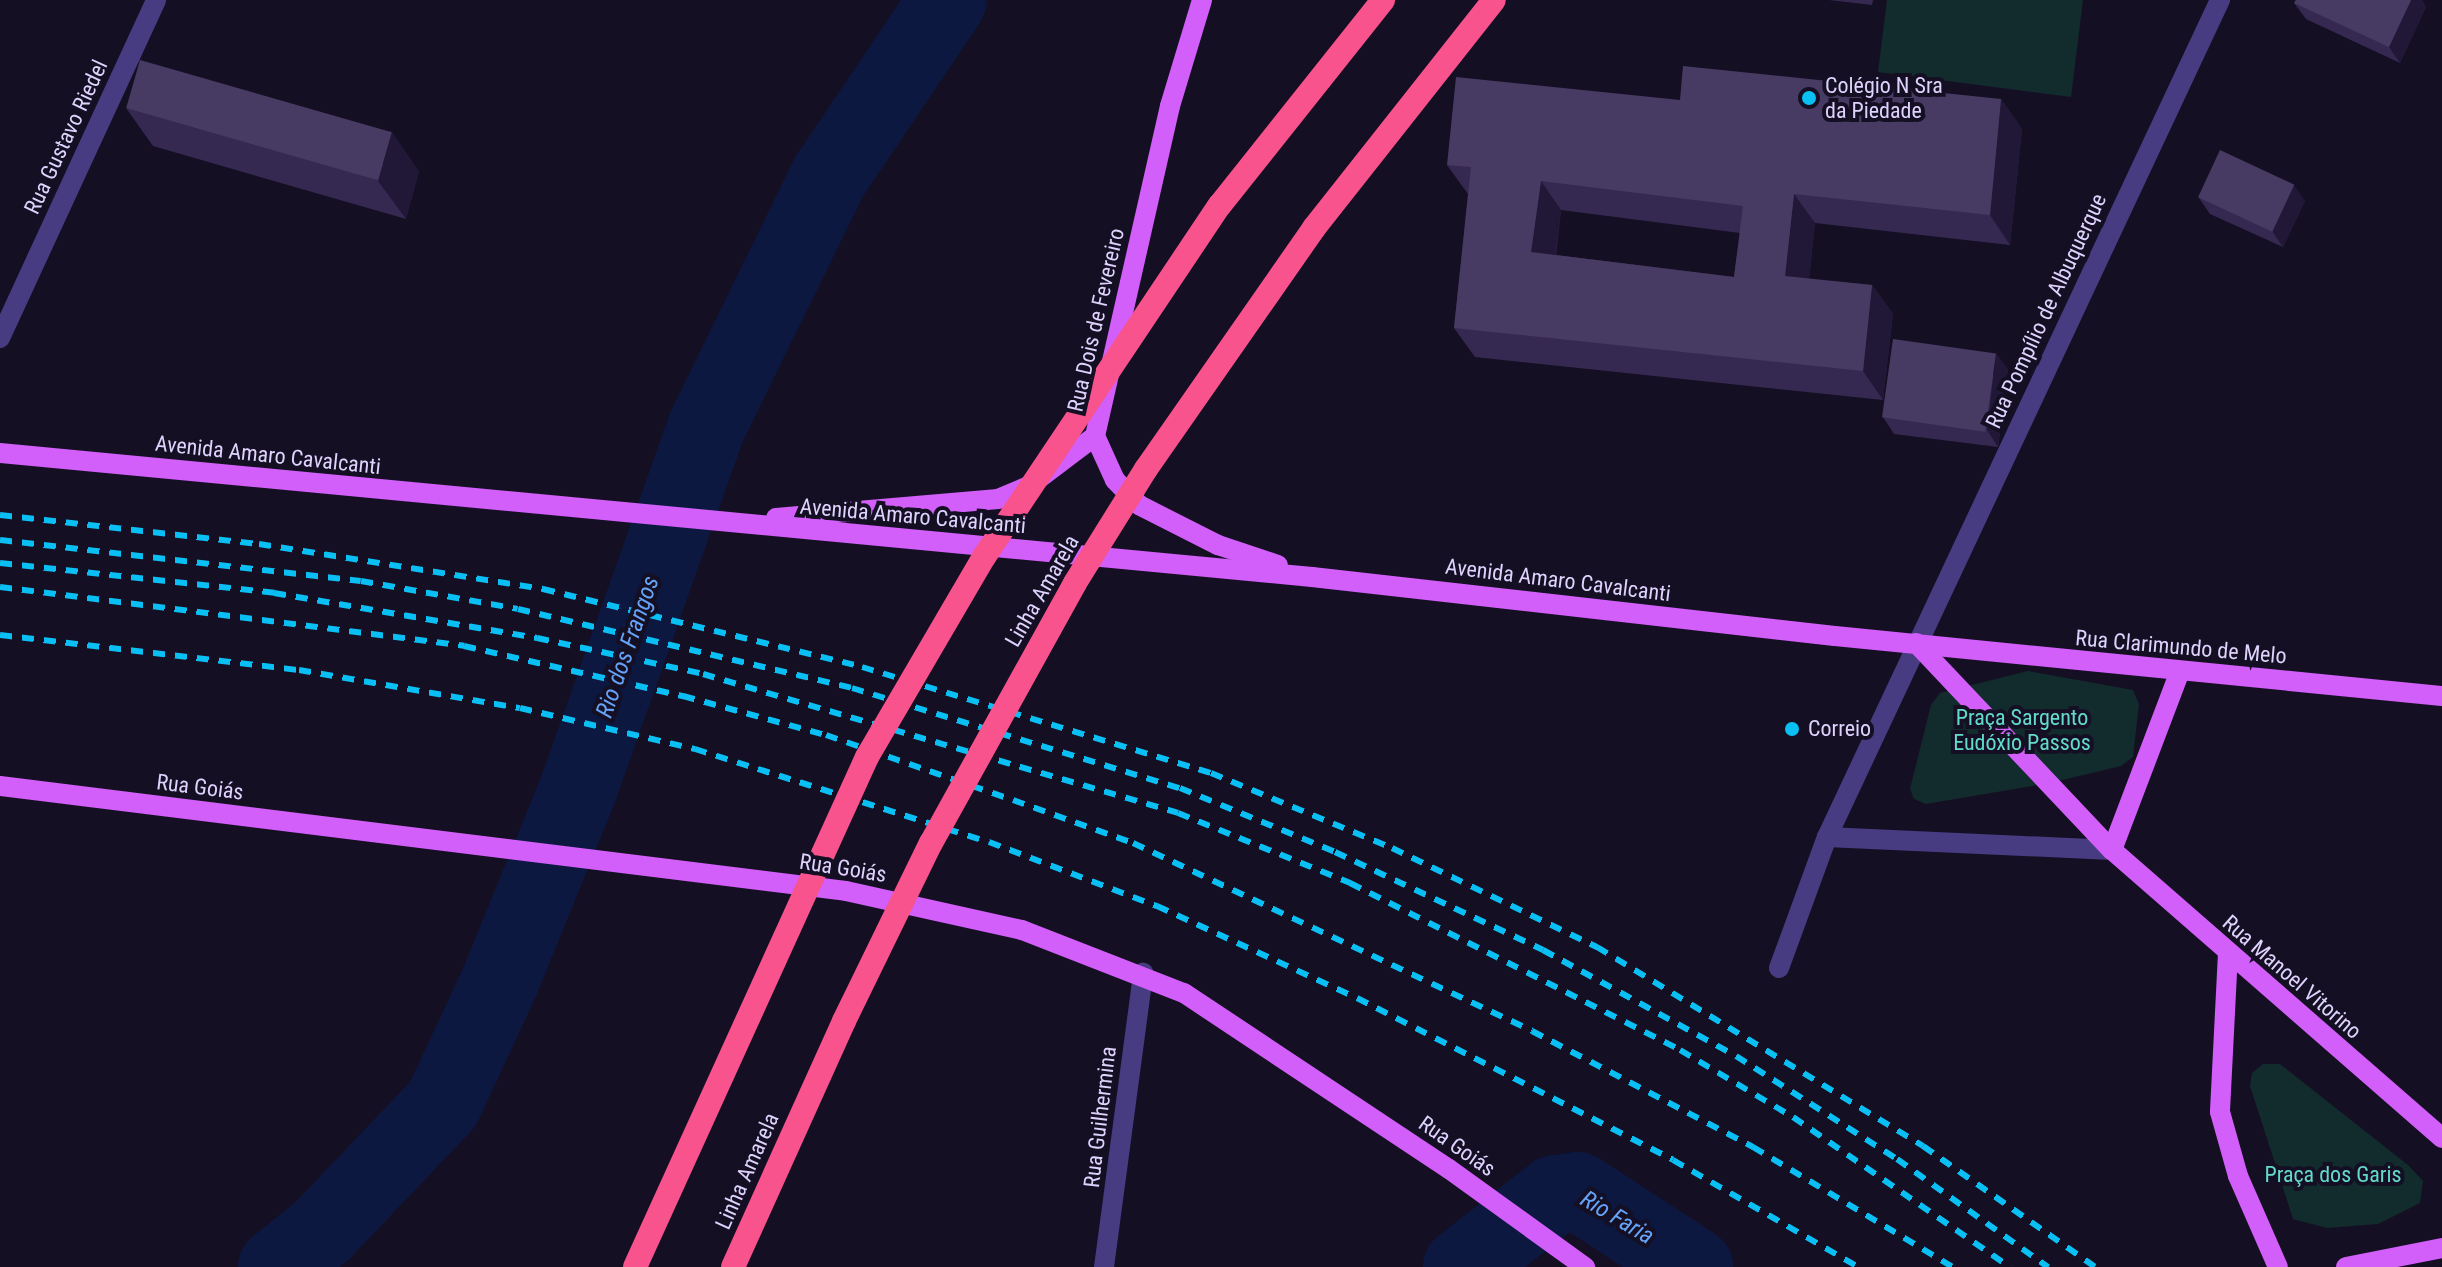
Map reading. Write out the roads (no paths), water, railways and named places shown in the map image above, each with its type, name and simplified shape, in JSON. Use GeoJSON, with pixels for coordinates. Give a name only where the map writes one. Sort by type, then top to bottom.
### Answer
{"type":"FeatureCollection","features":[{"type":"Feature","properties":{"kind":"highway"},"geometry":{"type":"LineString","coordinates":[[635,1267],[867,757],[984,557],[1220,205],[1383,0]]}},
{"type":"Feature","properties":{"kind":"highway","name":"Linha Amarela"},"geometry":{"type":"LineString","coordinates":[[733,1267],[844,1021],[931,843],[1075,583],[1162,444],[1314,228],[1494,0]]}},
{"type":"Feature","properties":{"kind":"main road","name":"Rua Dois de Fevereiro"},"geometry":{"type":"LineString","coordinates":[[1202,0],[1170,106],[1095,436],[1115,480],[1139,505],[1218,545],[1312,577]]}},
{"type":"Feature","properties":{"kind":"main road"},"geometry":{"type":"LineString","coordinates":[[708,522],[968,506],[998,499],[1040,480],[1095,436]]}},
{"type":"Feature","properties":{"kind":"main road","name":"Avenida Amaro Cavalcanti"},"geometry":{"type":"LineString","coordinates":[[0,453],[682,520],[1312,577],[1916,643]]}},
{"type":"Feature","properties":{"kind":"main road"},"geometry":{"type":"LineString","coordinates":[[1916,643],[2112,850],[2180,671]]}},
{"type":"Feature","properties":{"kind":"main road","name":"Rua Clarimundo de Melo"},"geometry":{"type":"LineString","coordinates":[[1916,643],[2442,696]]}},
{"type":"Feature","properties":{"kind":"main road","name":"Rua Goiás"},"geometry":{"type":"LineString","coordinates":[[0,786],[846,891],[942,909],[1022,930],[1143,973],[1254,1036],[1449,1169],[1582,1265]]}},
{"type":"Feature","properties":{"kind":"main road","name":"Rua Manoel Vitorino"},"geometry":{"type":"LineString","coordinates":[[2112,850],[2442,1138]]}},
{"type":"Feature","properties":{"kind":"main road"},"geometry":{"type":"LineString","coordinates":[[2228,953],[2220,1112],[2238,1176],[2278,1267]]}},
{"type":"Feature","properties":{"kind":"main road"},"geometry":{"type":"LineString","coordinates":[[2346,1267],[2442,1248]]}},
{"type":"Feature","properties":{"kind":"street","name":"Rua Gustavo Riedel"},"geometry":{"type":"LineString","coordinates":[[0,338],[156,0]]}},
{"type":"Feature","properties":{"kind":"street","name":"Rua Pompílio de Albuquerque"},"geometry":{"type":"LineString","coordinates":[[1916,643],[2220,0]]}},
{"type":"Feature","properties":{"kind":"street"},"geometry":{"type":"LineString","coordinates":[[1779,968],[1827,837],[1916,643]]}},
{"type":"Feature","properties":{"kind":"street"},"geometry":{"type":"LineString","coordinates":[[1827,837],[2112,850]]}},
{"type":"Feature","properties":{"kind":"street","name":"Rua Guilhermina"},"geometry":{"type":"LineString","coordinates":[[1104,1267],[1143,973]]}},
{"type":"Feature","properties":{"kind":"waterway","name":"Rio dos Frangos"},"geometry":{"type":"LineString","coordinates":[[277,1267],[322,1231],[443,1104],[500,981],[579,787],[706,428],[829,177],[948,0]]}},
{"type":"Feature","properties":{"kind":"waterway","name":"Rio Faria"},"geometry":{"type":"LineString","coordinates":[[1462,1267],[1555,1194],[1578,1191],[1694,1267]]}},
{"type":"Feature","properties":{"kind":"railway"},"geometry":{"type":"LineString","coordinates":[[0,515],[259,544],[543,589],[862,667],[1211,773],[1392,848],[1597,947],[1923,1146],[2095,1267]]}},
{"type":"Feature","properties":{"kind":"railway"},"geometry":{"type":"LineString","coordinates":[[0,540],[361,581],[518,609],[852,688],[1180,788],[1335,852],[1543,950],[1736,1056],[1897,1159],[2048,1267]]}},
{"type":"Feature","properties":{"kind":"railway"},"geometry":{"type":"LineString","coordinates":[[0,563],[274,593],[537,638],[703,674],[1178,813],[1350,883],[1680,1050],[1793,1117],[2010,1267]]}},
{"type":"Feature","properties":{"kind":"railway"},"geometry":{"type":"LineString","coordinates":[[0,587],[464,646],[683,696],[826,735],[1013,800],[1133,843],[1532,1031],[1753,1147],[1953,1267]]}},
{"type":"Feature","properties":{"kind":"railway"},"geometry":{"type":"LineString","coordinates":[[0,635],[299,670],[520,708],[695,749],[989,842],[1157,906],[1357,998],[1673,1160],[1858,1267]]}},
{"type":"Feature","properties":{"kind":"place","name":"Colégio N Sra da Piedade"},"geometry":{"type":"Point","coordinates":[1809,98]}},
{"type":"Feature","properties":{"kind":"place","name":"Correio"},"geometry":{"type":"Point","coordinates":[1792,729]}},
{"type":"Feature","properties":{"kind":"park label","name":"Praça Sargento Eudóxio Passos"},"geometry":{"type":"Point","coordinates":[2022,730]}},
{"type":"Feature","properties":{"kind":"park label","name":"Praça dos Garis"},"geometry":{"type":"Point","coordinates":[2333,1175]}}]}
